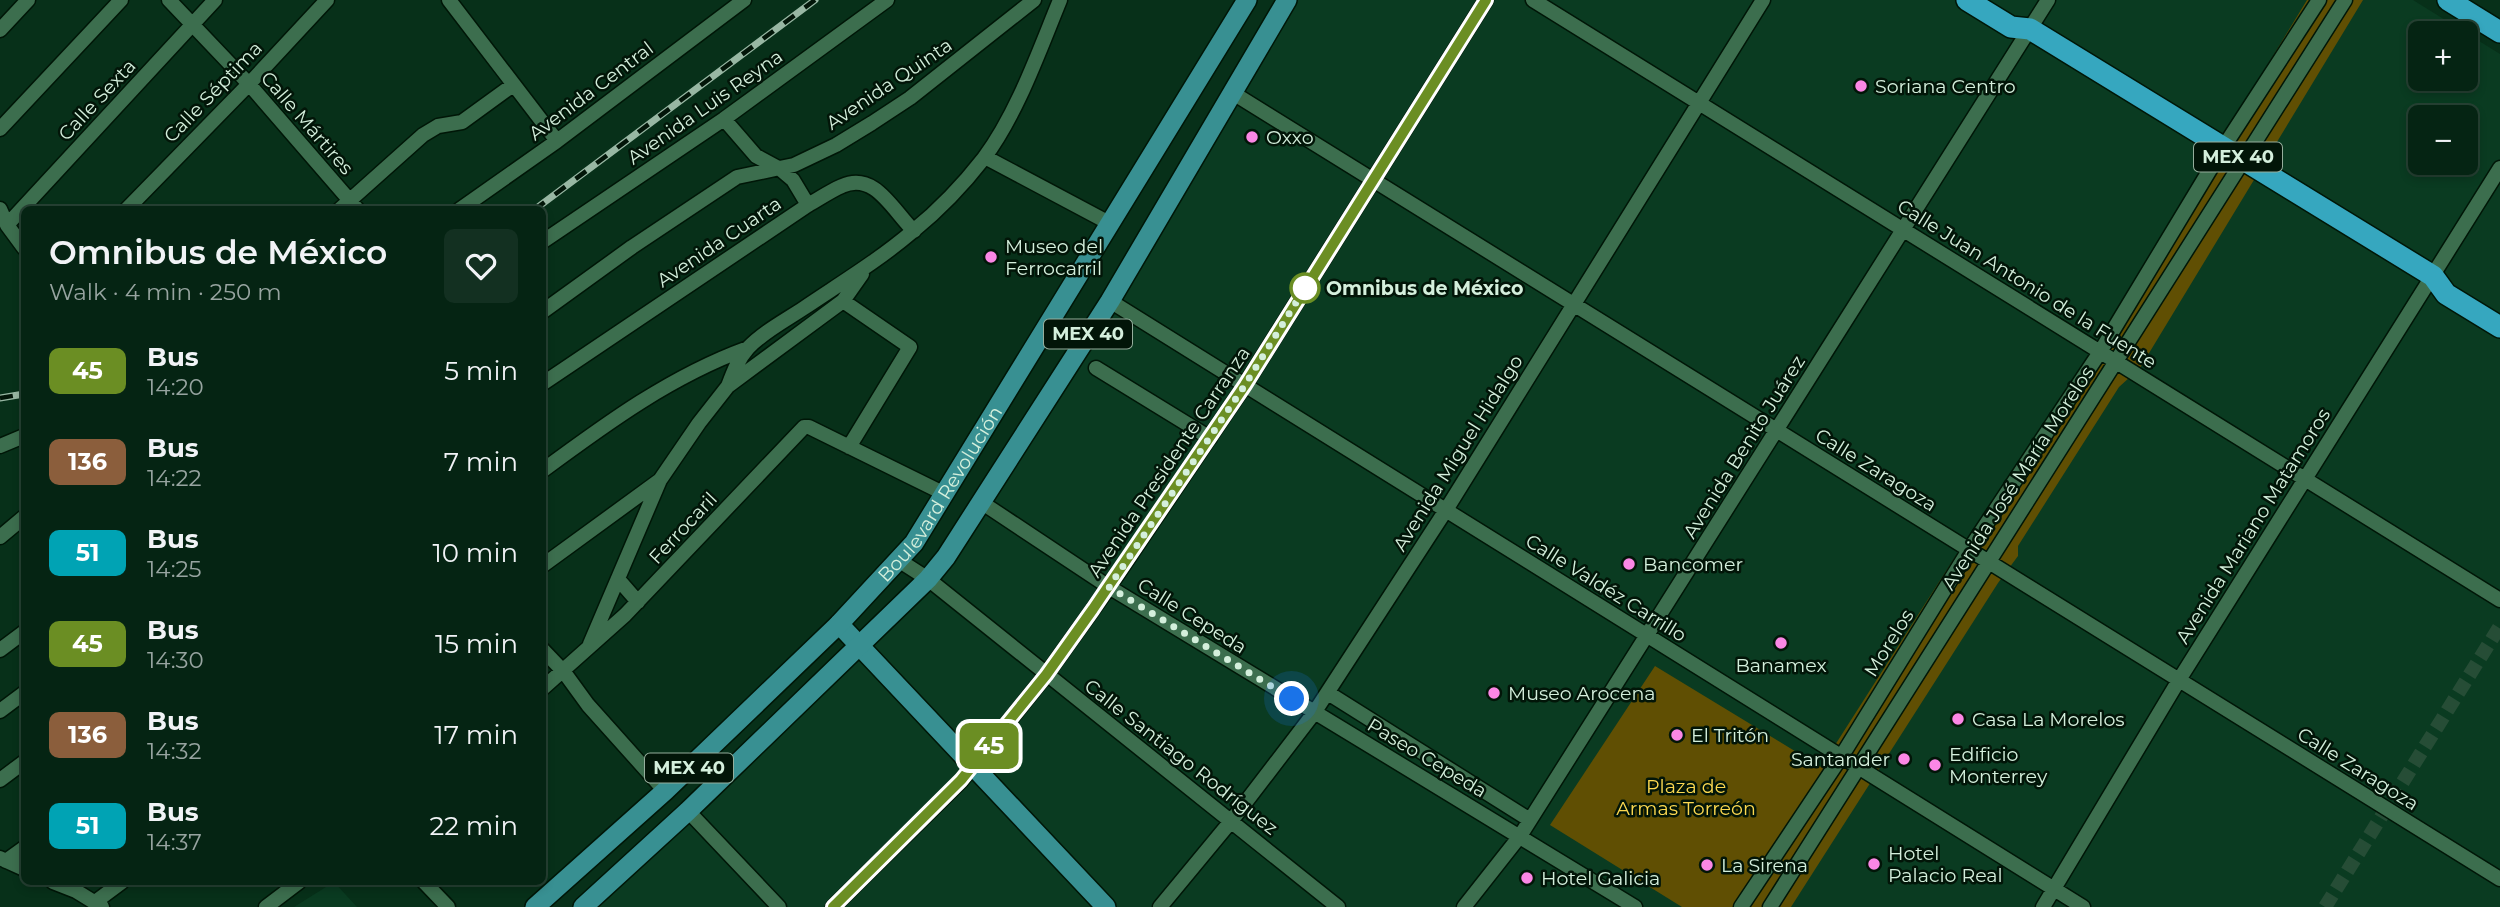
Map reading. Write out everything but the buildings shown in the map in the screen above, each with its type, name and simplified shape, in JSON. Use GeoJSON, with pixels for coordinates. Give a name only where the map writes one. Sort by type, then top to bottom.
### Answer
{"type":"FeatureCollection","features":[{"type":"Feature","properties":{"kind":"highway","name":"MEX 40"},"geometry":{"type":"LineString","coordinates":[[1968,0],[2011,27],[2030,29],[2433,276],[2446,294],[2500,327]]}},
{"type":"Feature","properties":{"kind":"highway"},"geometry":{"type":"LineString","coordinates":[[2448,0],[2500,32]]}},
{"type":"Feature","properties":{"kind":"main road","name":"Boulevard Revolución"},"geometry":{"type":"LineString","coordinates":[[535,907],[665,791],[839,625],[900,561],[945,494],[1247,0]]}},
{"type":"Feature","properties":{"kind":"main road","name":"MEX 40"},"geometry":{"type":"LineString","coordinates":[[583,907],[688,811],[928,579],[946,557],[1110,301],[1287,0]]}},
{"type":"Feature","properties":{"kind":"main road"},"geometry":{"type":"LineString","coordinates":[[839,625],[1106,907]]}},
{"type":"Feature","properties":{"kind":"street"},"geometry":{"type":"LineString","coordinates":[[0,30],[28,0]]}},
{"type":"Feature","properties":{"kind":"street"},"geometry":{"type":"LineString","coordinates":[[0,129],[121,0]]}},
{"type":"Feature","properties":{"kind":"street","name":"Calle Mártires"},"geometry":{"type":"LineString","coordinates":[[169,0],[249,84],[348,206]]}},
{"type":"Feature","properties":{"kind":"street","name":"Calle Sexta"},"geometry":{"type":"LineString","coordinates":[[25,206],[215,0]]}},
{"type":"Feature","properties":{"kind":"street","name":"Calle Séptima"},"geometry":{"type":"LineString","coordinates":[[130,206],[327,0]]}},
{"type":"Feature","properties":{"kind":"street"},"geometry":{"type":"LineString","coordinates":[[449,0],[557,141]]}},
{"type":"Feature","properties":{"kind":"street","name":"Avenida Central"},"geometry":{"type":"LineString","coordinates":[[465,206],[557,141],[744,0]]}},
{"type":"Feature","properties":{"kind":"street","name":"Avenida Luis Reyna"},"geometry":{"type":"LineString","coordinates":[[546,239],[724,119],[887,0]]}},
{"type":"Feature","properties":{"kind":"street","name":"Avenida Quinta"},"geometry":{"type":"LineString","coordinates":[[546,309],[632,247],[737,177],[794,165],[836,145],[910,98],[1034,0]]}},
{"type":"Feature","properties":{"kind":"street"},"geometry":{"type":"LineString","coordinates":[[546,468],[610,421],[688,373],[748,348],[770,330],[867,267],[914,231],[955,192],[985,157],[1037,59],[1060,0]]}},
{"type":"Feature","properties":{"kind":"street","name":"Avenida Presidente Carranza"},"geometry":{"type":"LineString","coordinates":[[833,907],[973,766],[1046,675],[1109,587],[1245,385],[1486,0]]}},
{"type":"Feature","properties":{"kind":"street","name":"Calle Juan Antonio de la Fuente"},"geometry":{"type":"LineString","coordinates":[[1533,0],[2500,600]]}},
{"type":"Feature","properties":{"kind":"street","name":"Avenida Miguel Hidalgo"},"geometry":{"type":"LineString","coordinates":[[1160,907],[1232,820],[1328,693],[1446,510],[1763,0]]}},
{"type":"Feature","properties":{"kind":"street","name":"Avenida Benito Juárez"},"geometry":{"type":"LineString","coordinates":[[1464,907],[1520,836],[2048,0]]}},
{"type":"Feature","properties":{"kind":"street"},"geometry":{"type":"LineString","coordinates":[[2233,154],[2319,0]]}},
{"type":"Feature","properties":{"kind":"street","name":"Avenida José María Morelos"},"geometry":{"type":"LineString","coordinates":[[1770,907],[2116,361],[2233,154],[2345,0]]}},
{"type":"Feature","properties":{"kind":"street"},"geometry":{"type":"LineString","coordinates":[[350,206],[423,135],[438,126],[462,122],[513,85]]}},
{"type":"Feature","properties":{"kind":"street","name":"Calle Zaragoza"},"geometry":{"type":"LineString","coordinates":[[1233,93],[2500,879]]}},
{"type":"Feature","properties":{"kind":"street"},"geometry":{"type":"LineString","coordinates":[[724,119],[757,156],[793,180],[808,205]]}},
{"type":"Feature","properties":{"kind":"street","name":"Morelos"},"geometry":{"type":"LineString","coordinates":[[1741,907],[1841,757],[1969,550],[2233,154]]}},
{"type":"Feature","properties":{"kind":"street"},"geometry":{"type":"LineString","coordinates":[[985,157],[1111,224]]}},
{"type":"Feature","properties":{"kind":"street","name":"Avenida Mariano Matamoros"},"geometry":{"type":"LineString","coordinates":[[2043,907],[2179,680],[2500,168]]}},
{"type":"Feature","properties":{"kind":"street","name":"Avenida Cuarta"},"geometry":{"type":"LineString","coordinates":[[546,381],[808,205],[842,186],[855,182],[876,187],[914,231]]}},
{"type":"Feature","properties":{"kind":"street"},"geometry":{"type":"LineString","coordinates":[[0,209],[21,244]]}},
{"type":"Feature","properties":{"kind":"street","name":"Calle Sexta"},"geometry":{"type":"LineString","coordinates":[[8,225],[21,211]]}},
{"type":"Feature","properties":{"kind":"street"},"geometry":{"type":"LineString","coordinates":[[728,386],[843,301],[867,267]]}},
{"type":"Feature","properties":{"kind":"street"},"geometry":{"type":"LineString","coordinates":[[843,301],[910,348],[849,447],[945,494]]}},
{"type":"Feature","properties":{"kind":"street","name":"Calle Valdéz Carrillo"},"geometry":{"type":"LineString","coordinates":[[1110,301],[2083,907]]}},
{"type":"Feature","properties":{"kind":"street"},"geometry":{"type":"LineString","coordinates":[[587,651],[660,480],[728,386],[736,366],[748,348]]}},
{"type":"Feature","properties":{"kind":"street"},"geometry":{"type":"LineString","coordinates":[[1096,368],[1210,438]]}},
{"type":"Feature","properties":{"kind":"street","name":"Ferrocaril"},"geometry":{"type":"LineString","coordinates":[[546,686],[638,602],[804,427],[849,447]]}},
{"type":"Feature","properties":{"kind":"street"},"geometry":{"type":"LineString","coordinates":[[0,446],[21,437]]}},
{"type":"Feature","properties":{"kind":"street"},"geometry":{"type":"LineString","coordinates":[[546,563],[660,480]]}},
{"type":"Feature","properties":{"kind":"street","name":"Calle Cepeda"},"geometry":{"type":"LineString","coordinates":[[981,502],[1109,587],[1314,713]]}},
{"type":"Feature","properties":{"kind":"street"},"geometry":{"type":"LineString","coordinates":[[0,537],[21,520]]}},
{"type":"Feature","properties":{"kind":"street","name":"Calle Santiago Rodríguez"},"geometry":{"type":"LineString","coordinates":[[900,561],[928,579],[1338,907]]}},
{"type":"Feature","properties":{"kind":"street"},"geometry":{"type":"LineString","coordinates":[[618,579],[638,602]]}},
{"type":"Feature","properties":{"kind":"street"},"geometry":{"type":"LineString","coordinates":[[0,650],[21,634]]}},
{"type":"Feature","properties":{"kind":"street"},"geometry":{"type":"LineString","coordinates":[[546,653],[665,791]]}},
{"type":"Feature","properties":{"kind":"street","name":"Paseo Cepeda"},"geometry":{"type":"LineString","coordinates":[[1328,693],[1530,820]]}},
{"type":"Feature","properties":{"kind":"street"},"geometry":{"type":"LineString","coordinates":[[0,710],[21,695]]}},
{"type":"Feature","properties":{"kind":"street","name":"Paseo Cepeda"},"geometry":{"type":"LineString","coordinates":[[1314,713],[1520,836]]}},
{"type":"Feature","properties":{"kind":"street"},"geometry":{"type":"LineString","coordinates":[[0,780],[21,764]]}},
{"type":"Feature","properties":{"kind":"street"},"geometry":{"type":"LineString","coordinates":[[688,811],[779,907]]}},
{"type":"Feature","properties":{"kind":"street"},"geometry":{"type":"LineString","coordinates":[[1520,836],[1635,907]]}},
{"type":"Feature","properties":{"kind":"street"},"geometry":{"type":"LineString","coordinates":[[3,859],[21,850]]}},
{"type":"Feature","properties":{"kind":"street"},"geometry":{"type":"LineString","coordinates":[[3,859],[21,868]]}},
{"type":"Feature","properties":{"kind":"street"},"geometry":{"type":"LineString","coordinates":[[59,885],[98,904],[119,885]]}},
{"type":"Feature","properties":{"kind":"street"},"geometry":{"type":"LineString","coordinates":[[265,907],[295,885]]}},
{"type":"Feature","properties":{"kind":"street"},"geometry":{"type":"LineString","coordinates":[[427,885],[448,907]]}},
{"type":"Feature","properties":{"kind":"shaded area"},"geometry":{"type":"Polygon","coordinates":[[[1289,0],[2413,0],[2447,21],[2408,21],[2408,91],[2478,91],[2478,40],[2500,54],[2500,907],[576,907],[907,594],[977,503],[1289,0]]]}},
{"type":"Feature","properties":{"kind":"shaded area"},"geometry":{"type":"Polygon","coordinates":[[[329,885],[337,885],[357,907],[294,907],[329,885]]]}},
{"type":"Feature","properties":{"kind":"green space","name":"Plaza de Armas Torreón"},"geometry":{"type":"Polygon","coordinates":[[[2307,0],[2363,0],[2140,368],[2119,387],[2018,546],[2018,556],[1998,583],[1791,907],[1682,907],[1550,825],[1655,666],[1821,767],[1955,557],[2088,359],[2307,0]]]}},
{"type":"Feature","properties":{"kind":"tunnel"},"geometry":{"type":"LineString","coordinates":[[2325,907],[2500,626]]}},
{"type":"Feature","properties":{"kind":"railway"},"geometry":{"type":"LineString","coordinates":[[539,206],[815,0]]}},
{"type":"Feature","properties":{"kind":"railway"},"geometry":{"type":"LineString","coordinates":[[0,398],[21,394]]}},
{"type":"Feature","properties":{"kind":"bus line","name":"45"},"geometry":{"type":"LineString","coordinates":[[833,907],[961,780],[1046,675],[1124,566],[1245,385],[1486,0]]}},
{"type":"Feature","properties":{"kind":"place","name":"Soriana Centro"},"geometry":{"type":"Point","coordinates":[1861,86]}},
{"type":"Feature","properties":{"kind":"place","name":"Oxxo"},"geometry":{"type":"Point","coordinates":[1252,137]}},
{"type":"Feature","properties":{"kind":"place","name":"Museo del Ferrocarril"},"geometry":{"type":"Point","coordinates":[991,257]}},
{"type":"Feature","properties":{"kind":"place","name":"Omnibus de México"},"geometry":{"type":"Point","coordinates":[1305,288]}},
{"type":"Feature","properties":{"kind":"place","name":"Bancomer"},"geometry":{"type":"Point","coordinates":[1629,564]}},
{"type":"Feature","properties":{"kind":"place","name":"Banamex"},"geometry":{"type":"Point","coordinates":[1781,643]}},
{"type":"Feature","properties":{"kind":"place","name":"Museo Arocena"},"geometry":{"type":"Point","coordinates":[1494,693]}},
{"type":"Feature","properties":{"kind":"place","name":"Casa La Morelos"},"geometry":{"type":"Point","coordinates":[1958,719]}},
{"type":"Feature","properties":{"kind":"place","name":"El Tritón"},"geometry":{"type":"Point","coordinates":[1677,735]}},
{"type":"Feature","properties":{"kind":"place","name":"Santander"},"geometry":{"type":"Point","coordinates":[1904,759]}},
{"type":"Feature","properties":{"kind":"place","name":"Edificio Monterrey"},"geometry":{"type":"Point","coordinates":[1935,765]}},
{"type":"Feature","properties":{"kind":"place","name":"Hotel Palacio Real"},"geometry":{"type":"Point","coordinates":[1874,864]}},
{"type":"Feature","properties":{"kind":"place","name":"La Sirena"},"geometry":{"type":"Point","coordinates":[1707,865]}},
{"type":"Feature","properties":{"kind":"place","name":"Hotel Galicia"},"geometry":{"type":"Point","coordinates":[1527,878]}},
{"type":"Feature","properties":{"kind":"route"},"geometry":{"type":"LineString","coordinates":[[1292,699],[1109,587],[1245,385],[1305,288]]}}]}
